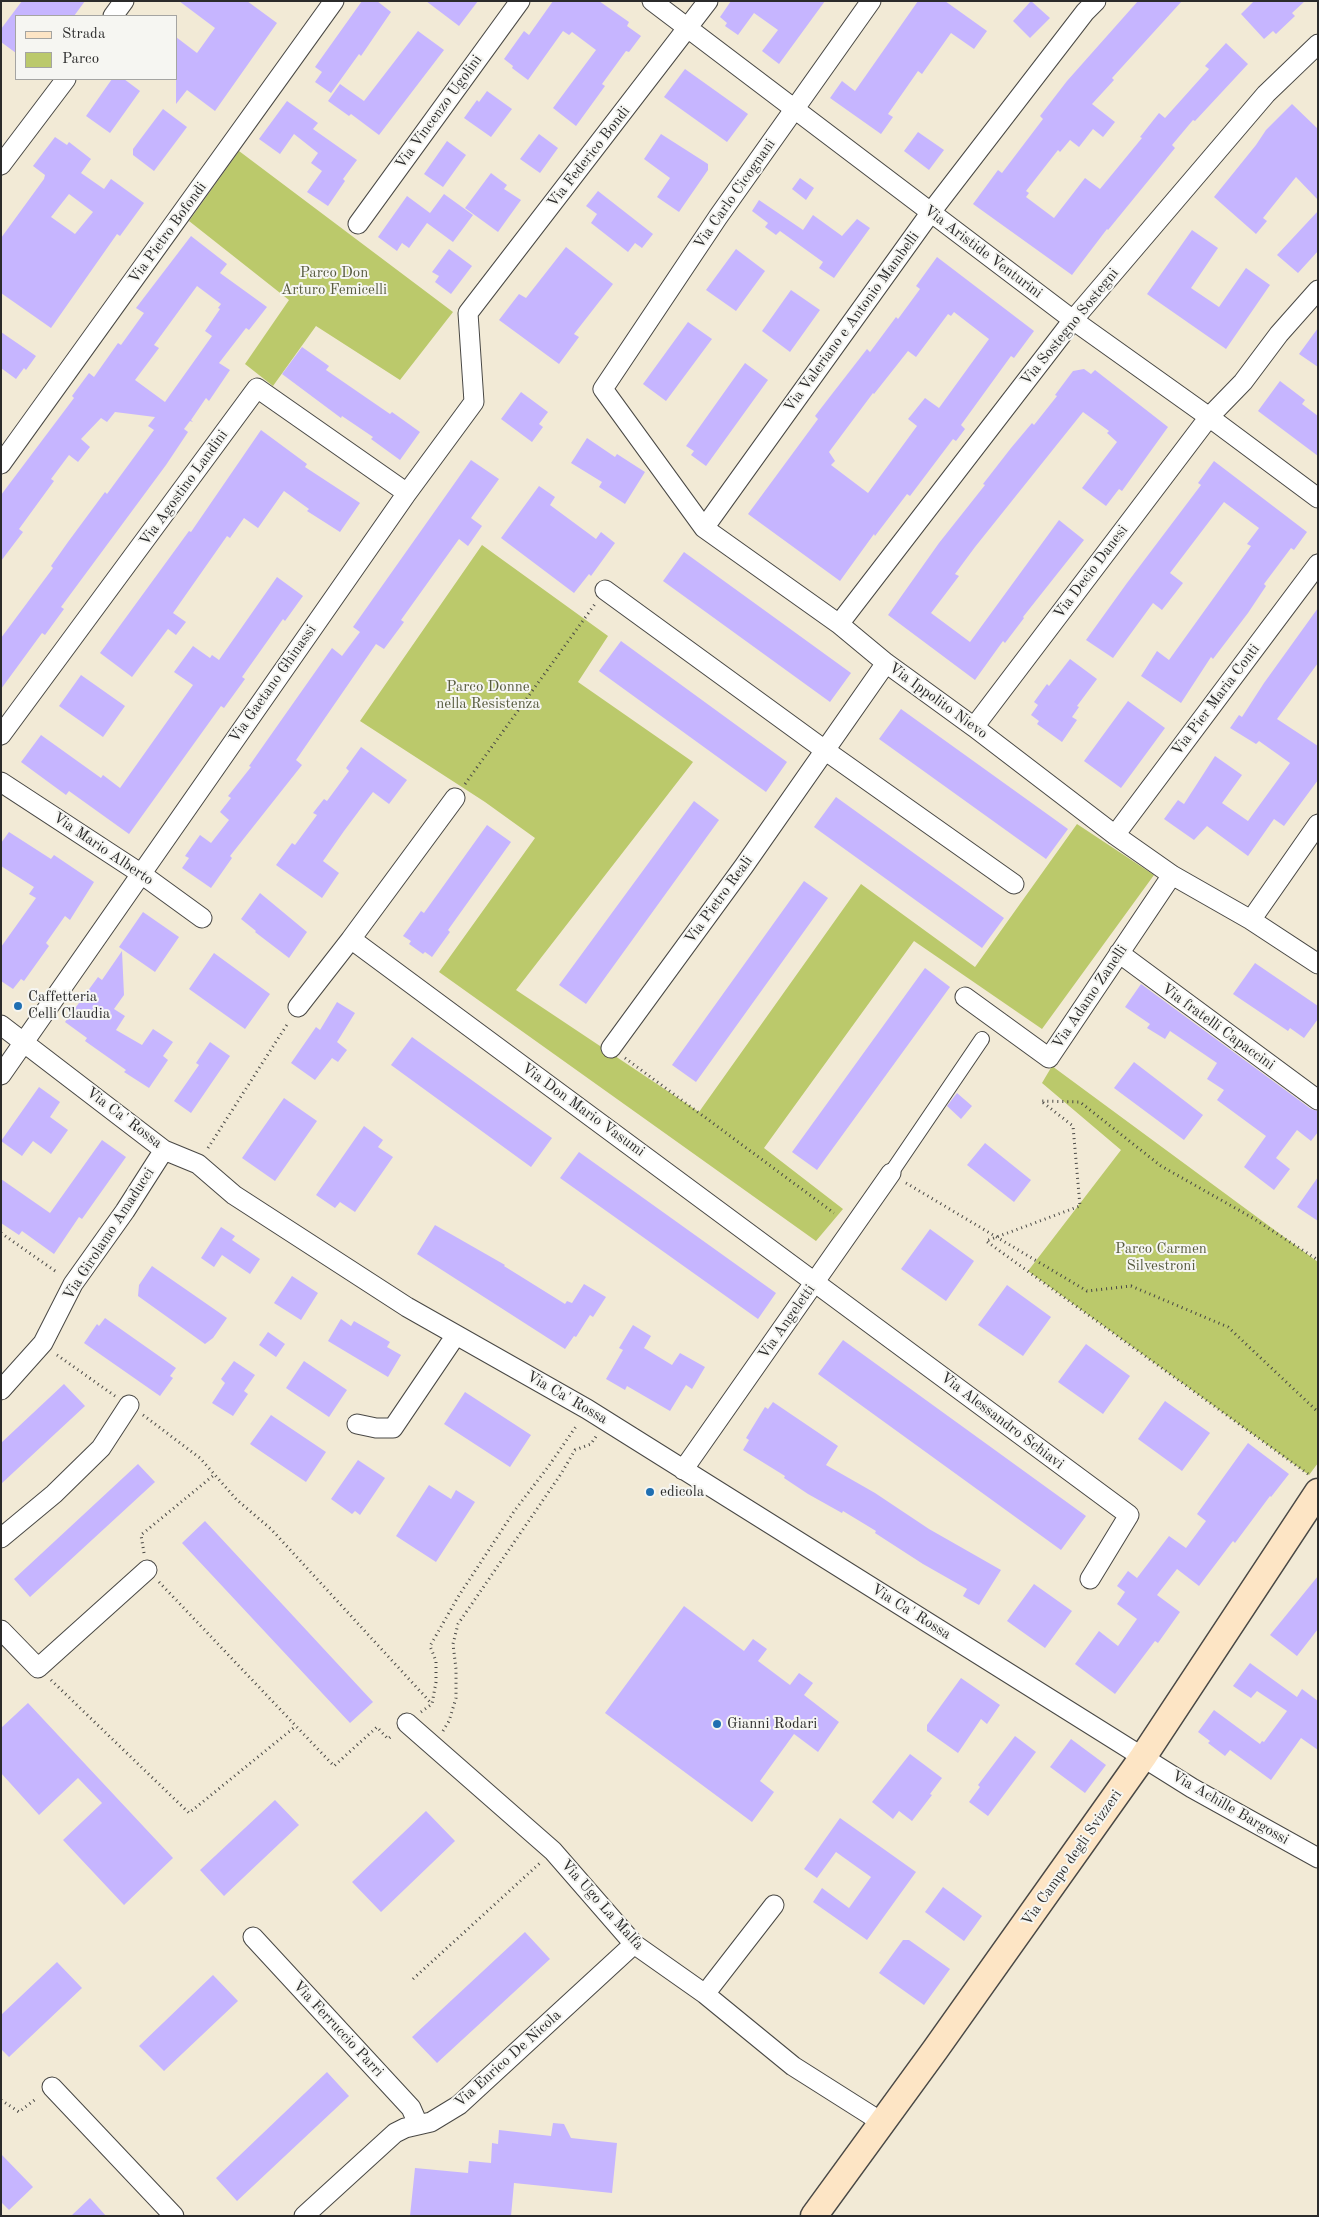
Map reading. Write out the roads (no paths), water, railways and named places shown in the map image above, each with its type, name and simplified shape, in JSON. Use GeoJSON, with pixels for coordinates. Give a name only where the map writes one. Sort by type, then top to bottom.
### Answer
{"type":"FeatureCollection","features":[{"type":"Feature","properties":{"kind":"main road","name":"Via Campo degli Svizzeri"},"geometry":{"type":"LineString","coordinates":[[814,2216],[1143,1757],[1316,1485]]}},
{"type":"Feature","properties":{"kind":"street"},"geometry":{"type":"LineString","coordinates":[[114,15],[124,1]]}},
{"type":"Feature","properties":{"kind":"street","name":"Via Pietro Bofondi"},"geometry":{"type":"LineString","coordinates":[[1,464],[334,1]]}},
{"type":"Feature","properties":{"kind":"street","name":"Via Vincenzo Ugolini"},"geometry":{"type":"LineString","coordinates":[[358,224],[520,1]]}},
{"type":"Feature","properties":{"kind":"street","name":"Via Aristide Venturini"},"geometry":{"type":"LineString","coordinates":[[652,1],[793,110],[1073,320],[1318,498]]}},
{"type":"Feature","properties":{"kind":"street","name":"Via Federico Bondi"},"geometry":{"type":"LineString","coordinates":[[468,313],[708,1]]}},
{"type":"Feature","properties":{"kind":"street","name":"Via Carlo Cicognani"},"geometry":{"type":"LineString","coordinates":[[603,389],[718,217],[871,1]]}},
{"type":"Feature","properties":{"kind":"street","name":"Via Valeriano e Antonio Mambelli"},"geometry":{"type":"LineString","coordinates":[[704,528],[931,212],[1084,12],[1096,1]]}},
{"type":"Feature","properties":{"kind":"street","name":"Via Sostegno Sostegni"},"geometry":{"type":"LineString","coordinates":[[840,624],[1073,320],[1266,94],[1318,44]]}},
{"type":"Feature","properties":{"kind":"street"},"geometry":{"type":"LineString","coordinates":[[1,165],[65,80]]}},
{"type":"Feature","properties":{"kind":"street","name":"Via Decio Danesi"},"geometry":{"type":"LineString","coordinates":[[974,727],[1209,417],[1243,382],[1280,334],[1318,290]]}},
{"type":"Feature","properties":{"kind":"street","name":"Via Gaetano Ghinassi"},"geometry":{"type":"LineString","coordinates":[[1,1075],[140,873],[407,493],[474,402],[468,313]]}},
{"type":"Feature","properties":{"kind":"street","name":"Via Agostino Landini"},"geometry":{"type":"LineString","coordinates":[[1,735],[257,388],[407,493]]}},
{"type":"Feature","properties":{"kind":"street","name":"Via Ippolito Nievo"},"geometry":{"type":"LineString","coordinates":[[603,389],[704,528],[840,624],[886,663],[974,727],[1115,835],[1172,875],[1251,920],[1318,964]]}},
{"type":"Feature","properties":{"kind":"street","name":"Via Pier Maria Conti"},"geometry":{"type":"LineString","coordinates":[[1115,835],[1318,564]]}},
{"type":"Feature","properties":{"kind":"street"},"geometry":{"type":"LineString","coordinates":[[605,590],[826,751],[1014,884]]}},
{"type":"Feature","properties":{"kind":"street","name":"Via Pietro Reali"},"geometry":{"type":"LineString","coordinates":[[611,1048],[826,751],[886,663]]}},
{"type":"Feature","properties":{"kind":"street","name":"Via Mario Alberto"},"geometry":{"type":"LineString","coordinates":[[1,782],[140,873],[202,918]]}},
{"type":"Feature","properties":{"kind":"street"},"geometry":{"type":"LineString","coordinates":[[298,1008],[455,798]]}},
{"type":"Feature","properties":{"kind":"street"},"geometry":{"type":"LineString","coordinates":[[1251,920],[1318,824]]}},
{"type":"Feature","properties":{"kind":"street","name":"Via Adamo Zanelli"},"geometry":{"type":"LineString","coordinates":[[964,997],[1049,1058],[1172,875]]}},
{"type":"Feature","properties":{"kind":"street","name":"Via Don Mario Vasumi"},"geometry":{"type":"LineString","coordinates":[[351,939],[815,1282]]}},
{"type":"Feature","properties":{"kind":"street","name":"Via fratelli Capaccini"},"geometry":{"type":"LineString","coordinates":[[1119,953],[1318,1100]]}},
{"type":"Feature","properties":{"kind":"street","name":"Via Ca' Rossa"},"geometry":{"type":"LineString","coordinates":[[1,1025],[164,1150],[198,1164],[234,1195],[407,1307],[587,1409],[1143,1757]]}},
{"type":"Feature","properties":{"kind":"street"},"geometry":{"type":"LineString","coordinates":[[891,1174],[982,1039]]}},
{"type":"Feature","properties":{"kind":"street","name":"Via Girolamo Amaducci"},"geometry":{"type":"LineString","coordinates":[[1,1390],[43,1343],[73,1284],[125,1211],[164,1150]]}},
{"type":"Feature","properties":{"kind":"street","name":"Via Angeletti"},"geometry":{"type":"LineString","coordinates":[[683,1470],[891,1174]]}},
{"type":"Feature","properties":{"kind":"street","name":"Via Alessandro Schiavi"},"geometry":{"type":"LineString","coordinates":[[815,1282],[1129,1515],[1090,1579]]}},
{"type":"Feature","properties":{"kind":"street"},"geometry":{"type":"LineString","coordinates":[[357,1424],[376,1428],[393,1428],[456,1335]]}},
{"type":"Feature","properties":{"kind":"street"},"geometry":{"type":"LineString","coordinates":[[1,1538],[54,1494],[101,1448],[129,1405]]}},
{"type":"Feature","properties":{"kind":"street"},"geometry":{"type":"LineString","coordinates":[[1,1630],[38,1668],[148,1570]]}},
{"type":"Feature","properties":{"kind":"street","name":"Via Ugo La Malfa"},"geometry":{"type":"LineString","coordinates":[[407,1723],[553,1851],[634,1944],[705,1994],[793,2066],[883,2122]]}},
{"type":"Feature","properties":{"kind":"street","name":"Via Achille Bargossi"},"geometry":{"type":"LineString","coordinates":[[1143,1757],[1192,1788],[1318,1858]]}},
{"type":"Feature","properties":{"kind":"street"},"geometry":{"type":"LineString","coordinates":[[705,1994],[774,1905]]}},
{"type":"Feature","properties":{"kind":"street","name":"Via Ferruccio Parri"},"geometry":{"type":"LineString","coordinates":[[253,1937],[411,2108],[418,2124]]}},
{"type":"Feature","properties":{"kind":"street","name":"Via Enrico De Nicola"},"geometry":{"type":"LineString","coordinates":[[304,2216],[395,2133],[418,2124],[431,2122],[459,2104],[634,1944]]}},
{"type":"Feature","properties":{"kind":"street"},"geometry":{"type":"LineString","coordinates":[[52,2087],[174,2216]]}},
{"type":"Feature","properties":{"kind":"place","name":"Caffetteria Celli Claudia"},"geometry":{"type":"Point","coordinates":[18,1006]}},
{"type":"Feature","properties":{"kind":"place","name":"edicola"},"geometry":{"type":"Point","coordinates":[650,1492]}},
{"type":"Feature","properties":{"kind":"place","name":"Gianni Rodari"},"geometry":{"type":"Point","coordinates":[717,1724]}},
{"type":"Feature","properties":{"kind":"park label","name":"Parco Don Arturo Femicelli"},"geometry":{"type":"Point","coordinates":[334,282]}},
{"type":"Feature","properties":{"kind":"park label","name":"Parco Donne nella Resistenza"},"geometry":{"type":"Point","coordinates":[488,696]}},
{"type":"Feature","properties":{"kind":"park label","name":"Parco Carmen Silvestroni"},"geometry":{"type":"Point","coordinates":[1161,1258]}}]}
